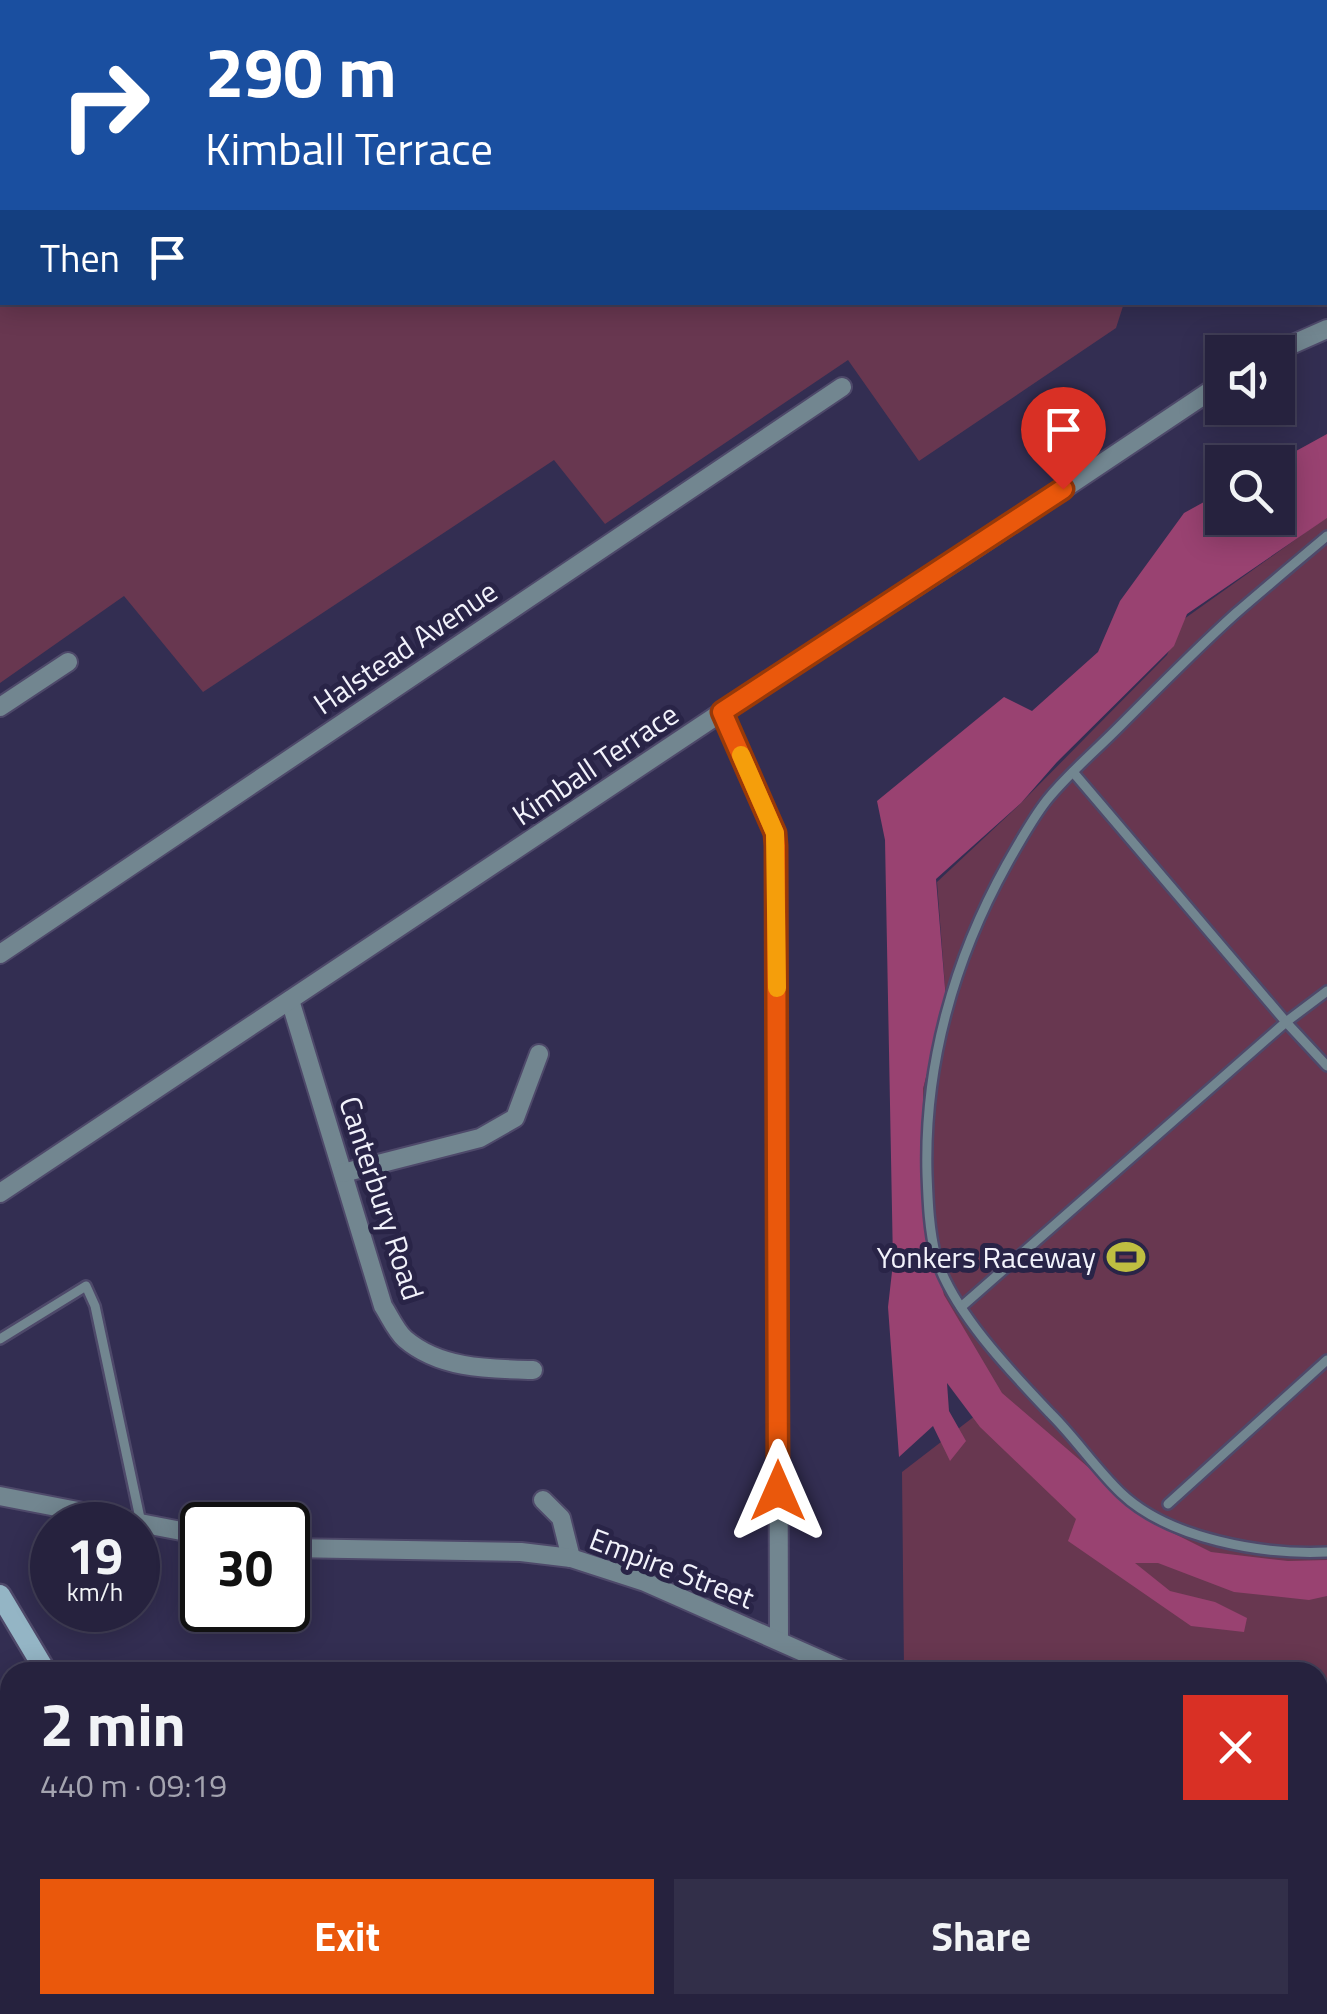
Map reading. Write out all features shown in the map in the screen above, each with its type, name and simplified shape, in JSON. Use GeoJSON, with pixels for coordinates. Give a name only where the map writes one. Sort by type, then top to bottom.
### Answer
{"type":"FeatureCollection","features":[{"type":"Feature","properties":{"kind":"street"},"geometry":{"type":"LineString","coordinates":[[1295,343],[1327,329]]}},
{"type":"Feature","properties":{"kind":"street","name":"Halstead Avenue"},"geometry":{"type":"LineString","coordinates":[[0,954],[842,386]]}},
{"type":"Feature","properties":{"kind":"street","name":"Kimball Terrace"},"geometry":{"type":"LineString","coordinates":[[0,1193],[1205,393]]}},
{"type":"Feature","properties":{"kind":"street"},"geometry":{"type":"LineString","coordinates":[[0,707],[68,662]]}},
{"type":"Feature","properties":{"kind":"street"},"geometry":{"type":"LineString","coordinates":[[722,712],[775,833],[776,846],[779,1640]]}},
{"type":"Feature","properties":{"kind":"street","name":"Canterbury Road"},"geometry":{"type":"LineString","coordinates":[[290,1000],[383,1306],[403,1337],[430,1356],[478,1368],[533,1370]]}},
{"type":"Feature","properties":{"kind":"street"},"geometry":{"type":"LineString","coordinates":[[343,1173],[480,1138],[515,1118],[540,1054]]}},
{"type":"Feature","properties":{"kind":"street"},"geometry":{"type":"LineString","coordinates":[[0,1496],[30,1502]]}},
{"type":"Feature","properties":{"kind":"street"},"geometry":{"type":"LineString","coordinates":[[544,1500],[560,1518],[571,1558]]}},
{"type":"Feature","properties":{"kind":"street","name":"Empire Street"},"geometry":{"type":"LineString","coordinates":[[310,1548],[520,1552],[571,1558],[645,1582],[826,1662]]}},
{"type":"Feature","properties":{"kind":"street"},"geometry":{"type":"LineString","coordinates":[[0,1595],[40,1662]]}},
{"type":"Feature","properties":{"kind":"lane"},"geometry":{"type":"LineString","coordinates":[[1327,536],[1225,623],[1047,800],[990,893],[959,970],[934,1064],[928,1109],[928,1210],[936,1257],[961,1307],[1014,1374],[1122,1494],[1179,1530],[1216,1540],[1308,1553],[1327,1552]]}},
{"type":"Feature","properties":{"kind":"lane"},"geometry":{"type":"LineString","coordinates":[[1073,772],[1327,1066]]}},
{"type":"Feature","properties":{"kind":"lane"},"geometry":{"type":"LineString","coordinates":[[961,1307],[1286,1022],[1327,991]]}},
{"type":"Feature","properties":{"kind":"lane"},"geometry":{"type":"LineString","coordinates":[[0,1339],[86,1286],[95,1306],[135,1502]]}},
{"type":"Feature","properties":{"kind":"lane"},"geometry":{"type":"LineString","coordinates":[[1168,1504],[1327,1360]]}},
{"type":"Feature","properties":{"kind":"shaded area"},"geometry":{"type":"Polygon","coordinates":[[[0,305],[1123,305],[1116,328],[919,461],[848,360],[605,524],[554,460],[203,692],[124,596],[0,683],[0,305]]]}},
{"type":"Feature","properties":{"kind":"shaded area"},"geometry":{"type":"Polygon","coordinates":[[[1327,434],[1327,518],[1187,614],[1174,646],[1021,803],[936,879],[946,1000],[923,1089],[923,1219],[944,1295],[1002,1393],[1117,1492],[1169,1531],[1211,1552],[1288,1561],[1327,1560],[1327,1596],[1309,1600],[1234,1592],[1158,1563],[1135,1563],[1170,1591],[1215,1602],[1247,1618],[1244,1632],[1191,1626],[1068,1541],[1076,1519],[980,1427],[947,1383],[949,1411],[966,1441],[950,1461],[933,1426],[899,1457],[888,1307],[893,1263],[885,840],[877,801],[1004,697],[1032,711],[1098,652],[1120,601],[1184,513],[1205,501],[1205,535],[1295,535],[1295,452],[1327,434]]]}},
{"type":"Feature","properties":{"kind":"shaded area","name":"Yonkers Raceway"},"geometry":{"type":"Polygon","coordinates":[[[1327,517],[1327,1662],[904,1662],[902,1472],[993,1402],[967,1355],[921,1240],[923,1089],[946,1000],[937,882],[1167,655],[1184,619],[1327,517]]]}},
{"type":"Feature","properties":{"kind":"slow traffic"},"geometry":{"type":"LineString","coordinates":[[741,755],[775,833],[777,988]]}},
{"type":"Feature","properties":{"kind":"place","name":"Yonkers Raceway"},"geometry":{"type":"Point","coordinates":[1126,1257]}},
{"type":"Feature","properties":{"kind":"route"},"geometry":{"type":"LineString","coordinates":[[778,1491],[776,846],[775,833],[722,712],[1063,489]]}}]}
